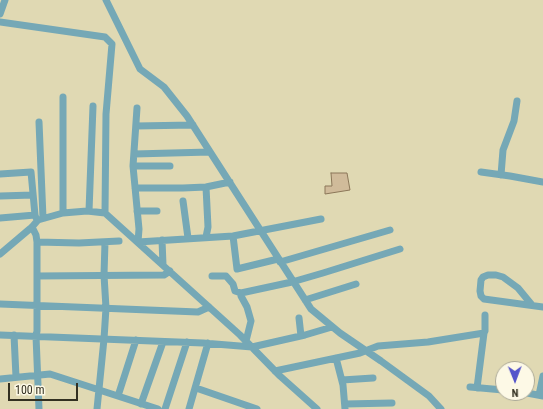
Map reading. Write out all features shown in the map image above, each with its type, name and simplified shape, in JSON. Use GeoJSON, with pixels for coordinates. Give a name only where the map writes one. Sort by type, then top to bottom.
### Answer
{"type":"FeatureCollection","features":[{"type":"Feature","properties":{"kind":"street"},"geometry":{"type":"LineString","coordinates":[[0,14],[5,0]]}},
{"type":"Feature","properties":{"kind":"street"},"geometry":{"type":"LineString","coordinates":[[106,0],[140,69],[167,90],[193,125],[292,282],[311,309],[332,327],[367,350],[429,396],[441,409]]}},
{"type":"Feature","properties":{"kind":"street"},"geometry":{"type":"LineString","coordinates":[[0,22],[105,37],[112,44],[106,114],[105,213]]}},
{"type":"Feature","properties":{"kind":"street"},"geometry":{"type":"LineString","coordinates":[[63,97],[63,213]]}},
{"type":"Feature","properties":{"kind":"street"},"geometry":{"type":"LineString","coordinates":[[501,175],[503,150],[514,121],[517,101]]}},
{"type":"Feature","properties":{"kind":"street"},"geometry":{"type":"LineString","coordinates":[[90,211],[93,106]]}},
{"type":"Feature","properties":{"kind":"street"},"geometry":{"type":"LineString","coordinates":[[137,108],[133,166],[139,236],[138,242]]}},
{"type":"Feature","properties":{"kind":"street"},"geometry":{"type":"LineString","coordinates":[[0,254],[32,227],[38,218],[39,122]]}},
{"type":"Feature","properties":{"kind":"street"},"geometry":{"type":"LineString","coordinates":[[136,126],[193,125]]}},
{"type":"Feature","properties":{"kind":"street"},"geometry":{"type":"LineString","coordinates":[[134,154],[210,152]]}},
{"type":"Feature","properties":{"kind":"street"},"geometry":{"type":"LineString","coordinates":[[133,166],[170,166]]}},
{"type":"Feature","properties":{"kind":"street"},"geometry":{"type":"LineString","coordinates":[[0,174],[31,172],[33,195],[38,218]]}},
{"type":"Feature","properties":{"kind":"street"},"geometry":{"type":"LineString","coordinates":[[481,172],[543,182]]}},
{"type":"Feature","properties":{"kind":"street"},"geometry":{"type":"LineString","coordinates":[[135,188],[206,187],[230,182]]}},
{"type":"Feature","properties":{"kind":"street"},"geometry":{"type":"LineString","coordinates":[[206,187],[208,227],[206,237]]}},
{"type":"Feature","properties":{"kind":"street"},"geometry":{"type":"LineString","coordinates":[[0,196],[33,195]]}},
{"type":"Feature","properties":{"kind":"street"},"geometry":{"type":"LineString","coordinates":[[183,201],[188,238]]}},
{"type":"Feature","properties":{"kind":"street"},"geometry":{"type":"LineString","coordinates":[[0,218],[38,218],[63,213],[90,211],[105,213],[246,341],[275,371],[317,409]]}},
{"type":"Feature","properties":{"kind":"street"},"geometry":{"type":"LineString","coordinates":[[137,211],[157,211]]}},
{"type":"Feature","properties":{"kind":"street"},"geometry":{"type":"LineString","coordinates":[[138,242],[233,236],[321,219]]}},
{"type":"Feature","properties":{"kind":"street"},"geometry":{"type":"LineString","coordinates":[[32,227],[36,235],[37,242],[38,331],[36,336],[39,409]]}},
{"type":"Feature","properties":{"kind":"street"},"geometry":{"type":"LineString","coordinates":[[233,236],[237,269],[309,255],[390,230]]}},
{"type":"Feature","properties":{"kind":"street"},"geometry":{"type":"LineString","coordinates":[[162,240],[163,265]]}},
{"type":"Feature","properties":{"kind":"street"},"geometry":{"type":"LineString","coordinates":[[37,242],[79,243],[119,241]]}},
{"type":"Feature","properties":{"kind":"street"},"geometry":{"type":"LineString","coordinates":[[97,409],[100,390],[106,308],[104,275],[105,242]]}},
{"type":"Feature","properties":{"kind":"street"},"geometry":{"type":"LineString","coordinates":[[212,276],[226,276],[232,282],[235,291],[241,293],[292,282],[400,249]]}},
{"type":"Feature","properties":{"kind":"street"},"geometry":{"type":"LineString","coordinates":[[37,276],[164,275],[170,271]]}},
{"type":"Feature","properties":{"kind":"street"},"geometry":{"type":"LineString","coordinates":[[532,305],[518,288],[503,277],[488,275],[483,277],[481,280],[480,291],[481,296],[484,298],[543,307]]}},
{"type":"Feature","properties":{"kind":"street"},"geometry":{"type":"LineString","coordinates":[[305,300],[356,284]]}},
{"type":"Feature","properties":{"kind":"street"},"geometry":{"type":"LineString","coordinates":[[241,293],[251,321],[246,341]]}},
{"type":"Feature","properties":{"kind":"street"},"geometry":{"type":"LineString","coordinates":[[0,304],[198,312],[209,307]]}},
{"type":"Feature","properties":{"kind":"street"},"geometry":{"type":"LineString","coordinates":[[485,315],[485,331],[474,388],[495,389]]}},
{"type":"Feature","properties":{"kind":"street"},"geometry":{"type":"LineString","coordinates":[[299,318],[301,336]]}},
{"type":"Feature","properties":{"kind":"street"},"geometry":{"type":"LineString","coordinates":[[0,335],[208,343],[252,347],[301,336],[332,327]]}},
{"type":"Feature","properties":{"kind":"street"},"geometry":{"type":"LineString","coordinates":[[275,371],[360,353],[378,346],[428,342],[484,333]]}},
{"type":"Feature","properties":{"kind":"street"},"geometry":{"type":"LineString","coordinates":[[14,335],[16,377]]}},
{"type":"Feature","properties":{"kind":"street"},"geometry":{"type":"LineString","coordinates":[[118,396],[136,340]]}},
{"type":"Feature","properties":{"kind":"street"},"geometry":{"type":"LineString","coordinates":[[141,404],[163,342]]}},
{"type":"Feature","properties":{"kind":"street"},"geometry":{"type":"LineString","coordinates":[[164,409],[187,342]]}},
{"type":"Feature","properties":{"kind":"street"},"geometry":{"type":"LineString","coordinates":[[189,409],[208,343]]}},
{"type":"Feature","properties":{"kind":"street"},"geometry":{"type":"LineString","coordinates":[[336,358],[342,380],[345,407],[392,403]]}},
{"type":"Feature","properties":{"kind":"street"},"geometry":{"type":"LineString","coordinates":[[0,379],[50,374],[158,409]]}},
{"type":"Feature","properties":{"kind":"street"},"geometry":{"type":"LineString","coordinates":[[541,396],[543,376]]}},
{"type":"Feature","properties":{"kind":"street"},"geometry":{"type":"LineString","coordinates":[[342,380],[373,378]]}},
{"type":"Feature","properties":{"kind":"street"},"geometry":{"type":"LineString","coordinates":[[196,388],[247,407],[257,409]]}},
{"type":"Feature","properties":{"kind":"building"},"geometry":{"type":"Polygon","coordinates":[[[331,173],[347,173],[350,190],[325,194],[325,186],[332,186],[331,173]]]}}]}
